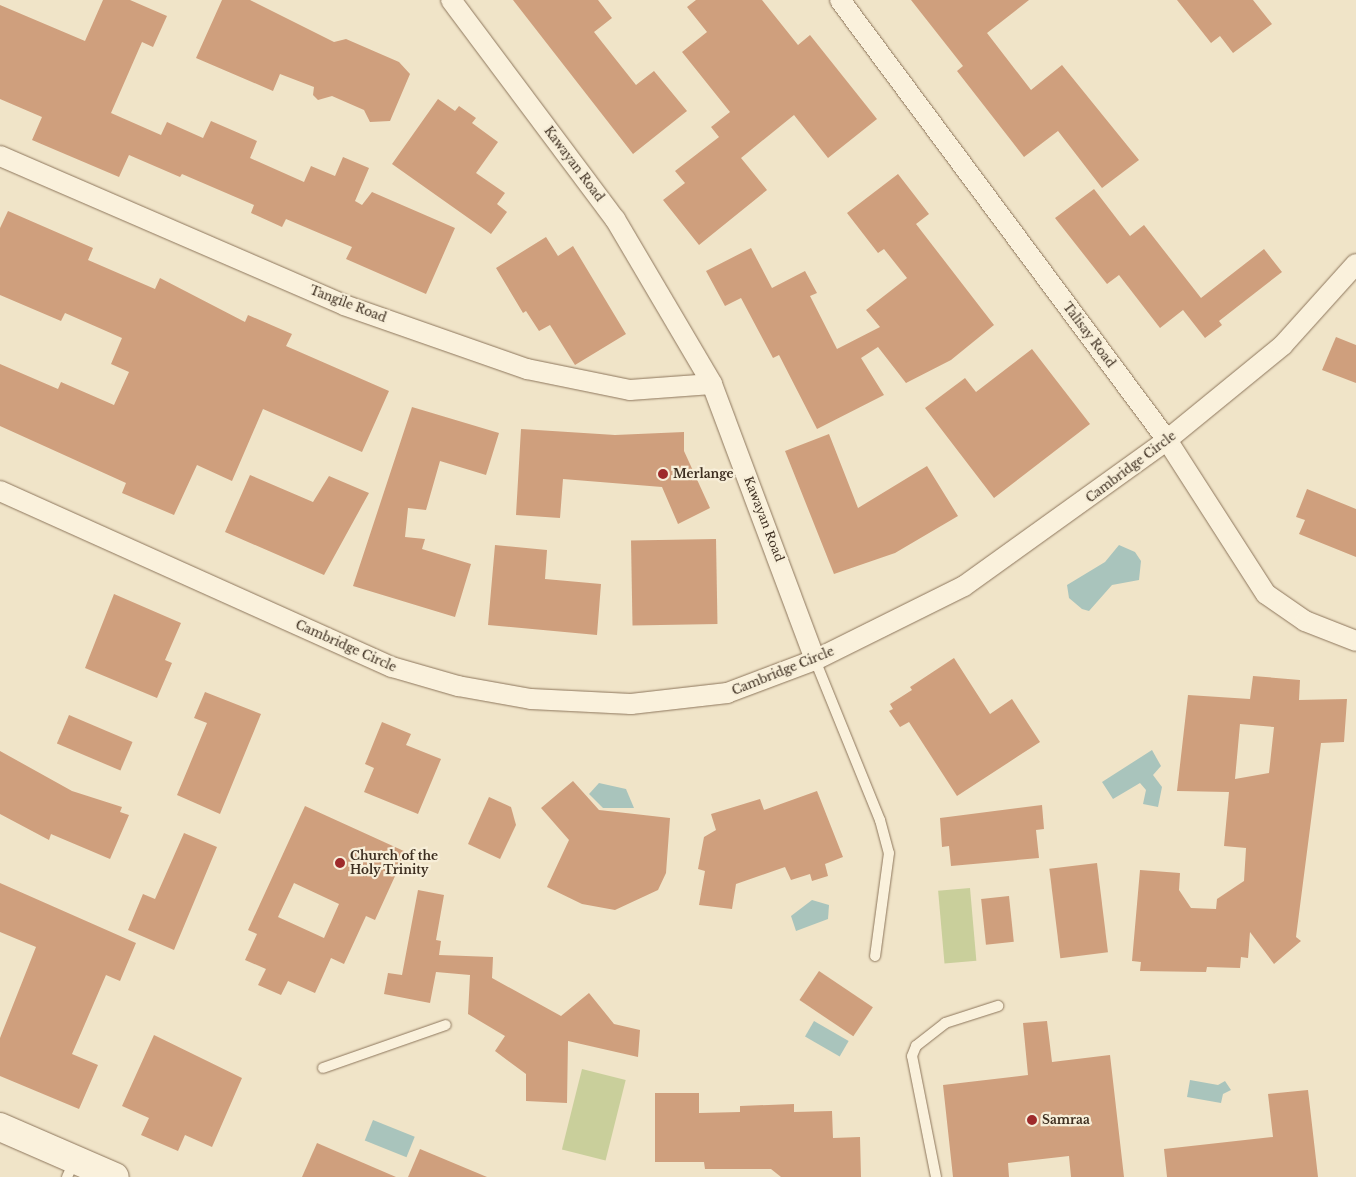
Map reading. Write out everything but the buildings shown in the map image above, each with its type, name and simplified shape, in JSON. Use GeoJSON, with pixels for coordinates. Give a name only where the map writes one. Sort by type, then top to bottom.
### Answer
{"type":"FeatureCollection","features":[{"type":"Feature","properties":{"kind":"main road"},"geometry":{"type":"LineString","coordinates":[[0,1127],[71,1168],[115,1177]]}},
{"type":"Feature","properties":{"kind":"street","name":"Kawayan Road"},"geometry":{"type":"LineString","coordinates":[[451,0],[615,219],[712,384],[815,660]]}},
{"type":"Feature","properties":{"kind":"street","name":"Talisay Road"},"geometry":{"type":"LineString","coordinates":[[840,0],[1167,440],[1266,594],[1305,621],[1356,641]]}},
{"type":"Feature","properties":{"kind":"street","name":"Tangile Road"},"geometry":{"type":"LineString","coordinates":[[0,156],[344,305],[527,369],[630,390],[712,384]]}},
{"type":"Feature","properties":{"kind":"street","name":"Cambridge Circle"},"geometry":{"type":"LineString","coordinates":[[0,491],[392,667],[458,686],[531,699],[631,704],[727,693],[815,660],[964,586],[1167,440],[1283,345],[1356,264]]}},
{"type":"Feature","properties":{"kind":"lane","name":"Kawayan Road"},"geometry":{"type":"LineString","coordinates":[[815,660],[880,820],[889,854],[875,956]]}},
{"type":"Feature","properties":{"kind":"lane"},"geometry":{"type":"LineString","coordinates":[[936,1177],[912,1056],[916,1046],[944,1024],[998,1006]]}},
{"type":"Feature","properties":{"kind":"lane"},"geometry":{"type":"LineString","coordinates":[[323,1068],[446,1025]]}},
{"type":"Feature","properties":{"kind":"green space"},"geometry":{"type":"Polygon","coordinates":[[[970,888],[976,961],[944,964],[938,891],[970,888]]]}},
{"type":"Feature","properties":{"kind":"green space"},"geometry":{"type":"Polygon","coordinates":[[[582,1069],[626,1080],[606,1160],[562,1150],[582,1069]]]}},
{"type":"Feature","properties":{"kind":"water"},"geometry":{"type":"Polygon","coordinates":[[[1119,545],[1135,552],[1141,561],[1139,580],[1112,585],[1089,611],[1082,609],[1069,598],[1067,585],[1105,562],[1119,545]]]}},
{"type":"Feature","properties":{"kind":"water"},"geometry":{"type":"Polygon","coordinates":[[[1152,750],[1161,766],[1153,775],[1162,787],[1158,807],[1143,804],[1146,790],[1140,783],[1113,799],[1102,782],[1152,750]]]}},
{"type":"Feature","properties":{"kind":"water"},"geometry":{"type":"Polygon","coordinates":[[[599,783],[626,789],[634,808],[603,808],[589,794],[599,783]]]}},
{"type":"Feature","properties":{"kind":"water"},"geometry":{"type":"Polygon","coordinates":[[[812,900],[829,905],[828,919],[796,931],[791,916],[812,900]]]}},
{"type":"Feature","properties":{"kind":"water"},"geometry":{"type":"Polygon","coordinates":[[[814,1021],[849,1041],[840,1057],[805,1037],[814,1021]]]}},
{"type":"Feature","properties":{"kind":"water"},"geometry":{"type":"Polygon","coordinates":[[[1190,1080],[1218,1085],[1225,1081],[1231,1090],[1223,1094],[1221,1103],[1187,1097],[1190,1080]]]}},
{"type":"Feature","properties":{"kind":"water"},"geometry":{"type":"Polygon","coordinates":[[[373,1120],[415,1137],[406,1157],[365,1140],[373,1120]]]}},
{"type":"Feature","properties":{"kind":"place","name":"Merlange"},"geometry":{"type":"Point","coordinates":[663,474]}},
{"type":"Feature","properties":{"kind":"place","name":"Church of the Holy Trinity"},"geometry":{"type":"Point","coordinates":[340,863]}},
{"type":"Feature","properties":{"kind":"place","name":"Samraa"},"geometry":{"type":"Point","coordinates":[1032,1120]}}]}
